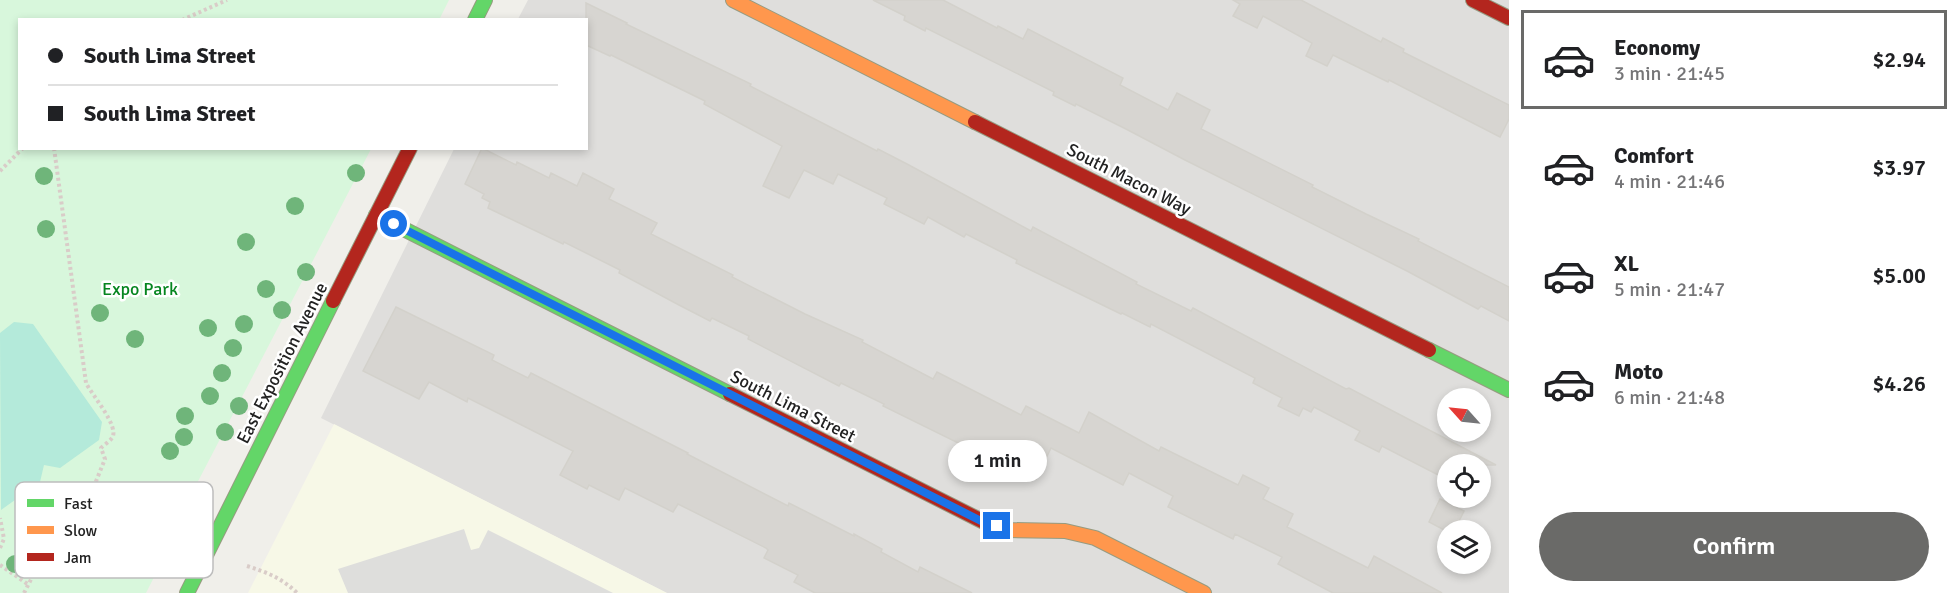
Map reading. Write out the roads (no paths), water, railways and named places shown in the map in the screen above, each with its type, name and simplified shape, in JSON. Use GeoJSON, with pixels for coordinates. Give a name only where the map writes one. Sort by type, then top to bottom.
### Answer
{"type":"FeatureCollection","features":[{"type":"Feature","properties":{"kind":"street"},"geometry":{"type":"LineString","coordinates":[[476,18],[485,0]]}},
{"type":"Feature","properties":{"kind":"street","name":"South Macon Way"},"geometry":{"type":"LineString","coordinates":[[733,0],[1509,390]]}},
{"type":"Feature","properties":{"kind":"street"},"geometry":{"type":"LineString","coordinates":[[1473,0],[1509,18]]}},
{"type":"Feature","properties":{"kind":"street","name":"East Exposition Avenue"},"geometry":{"type":"LineString","coordinates":[[213,541],[409,150]]}},
{"type":"Feature","properties":{"kind":"street","name":"South Lima Street"},"geometry":{"type":"LineString","coordinates":[[376,215],[985,523],[1009,530],[1065,531],[1095,538],[1204,593]]}},
{"type":"Feature","properties":{"kind":"street","name":"East Exposition Avenue"},"geometry":{"type":"LineString","coordinates":[[187,593],[194,578]]}},
{"type":"Feature","properties":{"kind":"park label","name":"Expo Park"},"geometry":{"type":"Point","coordinates":[140,289]}}]}
